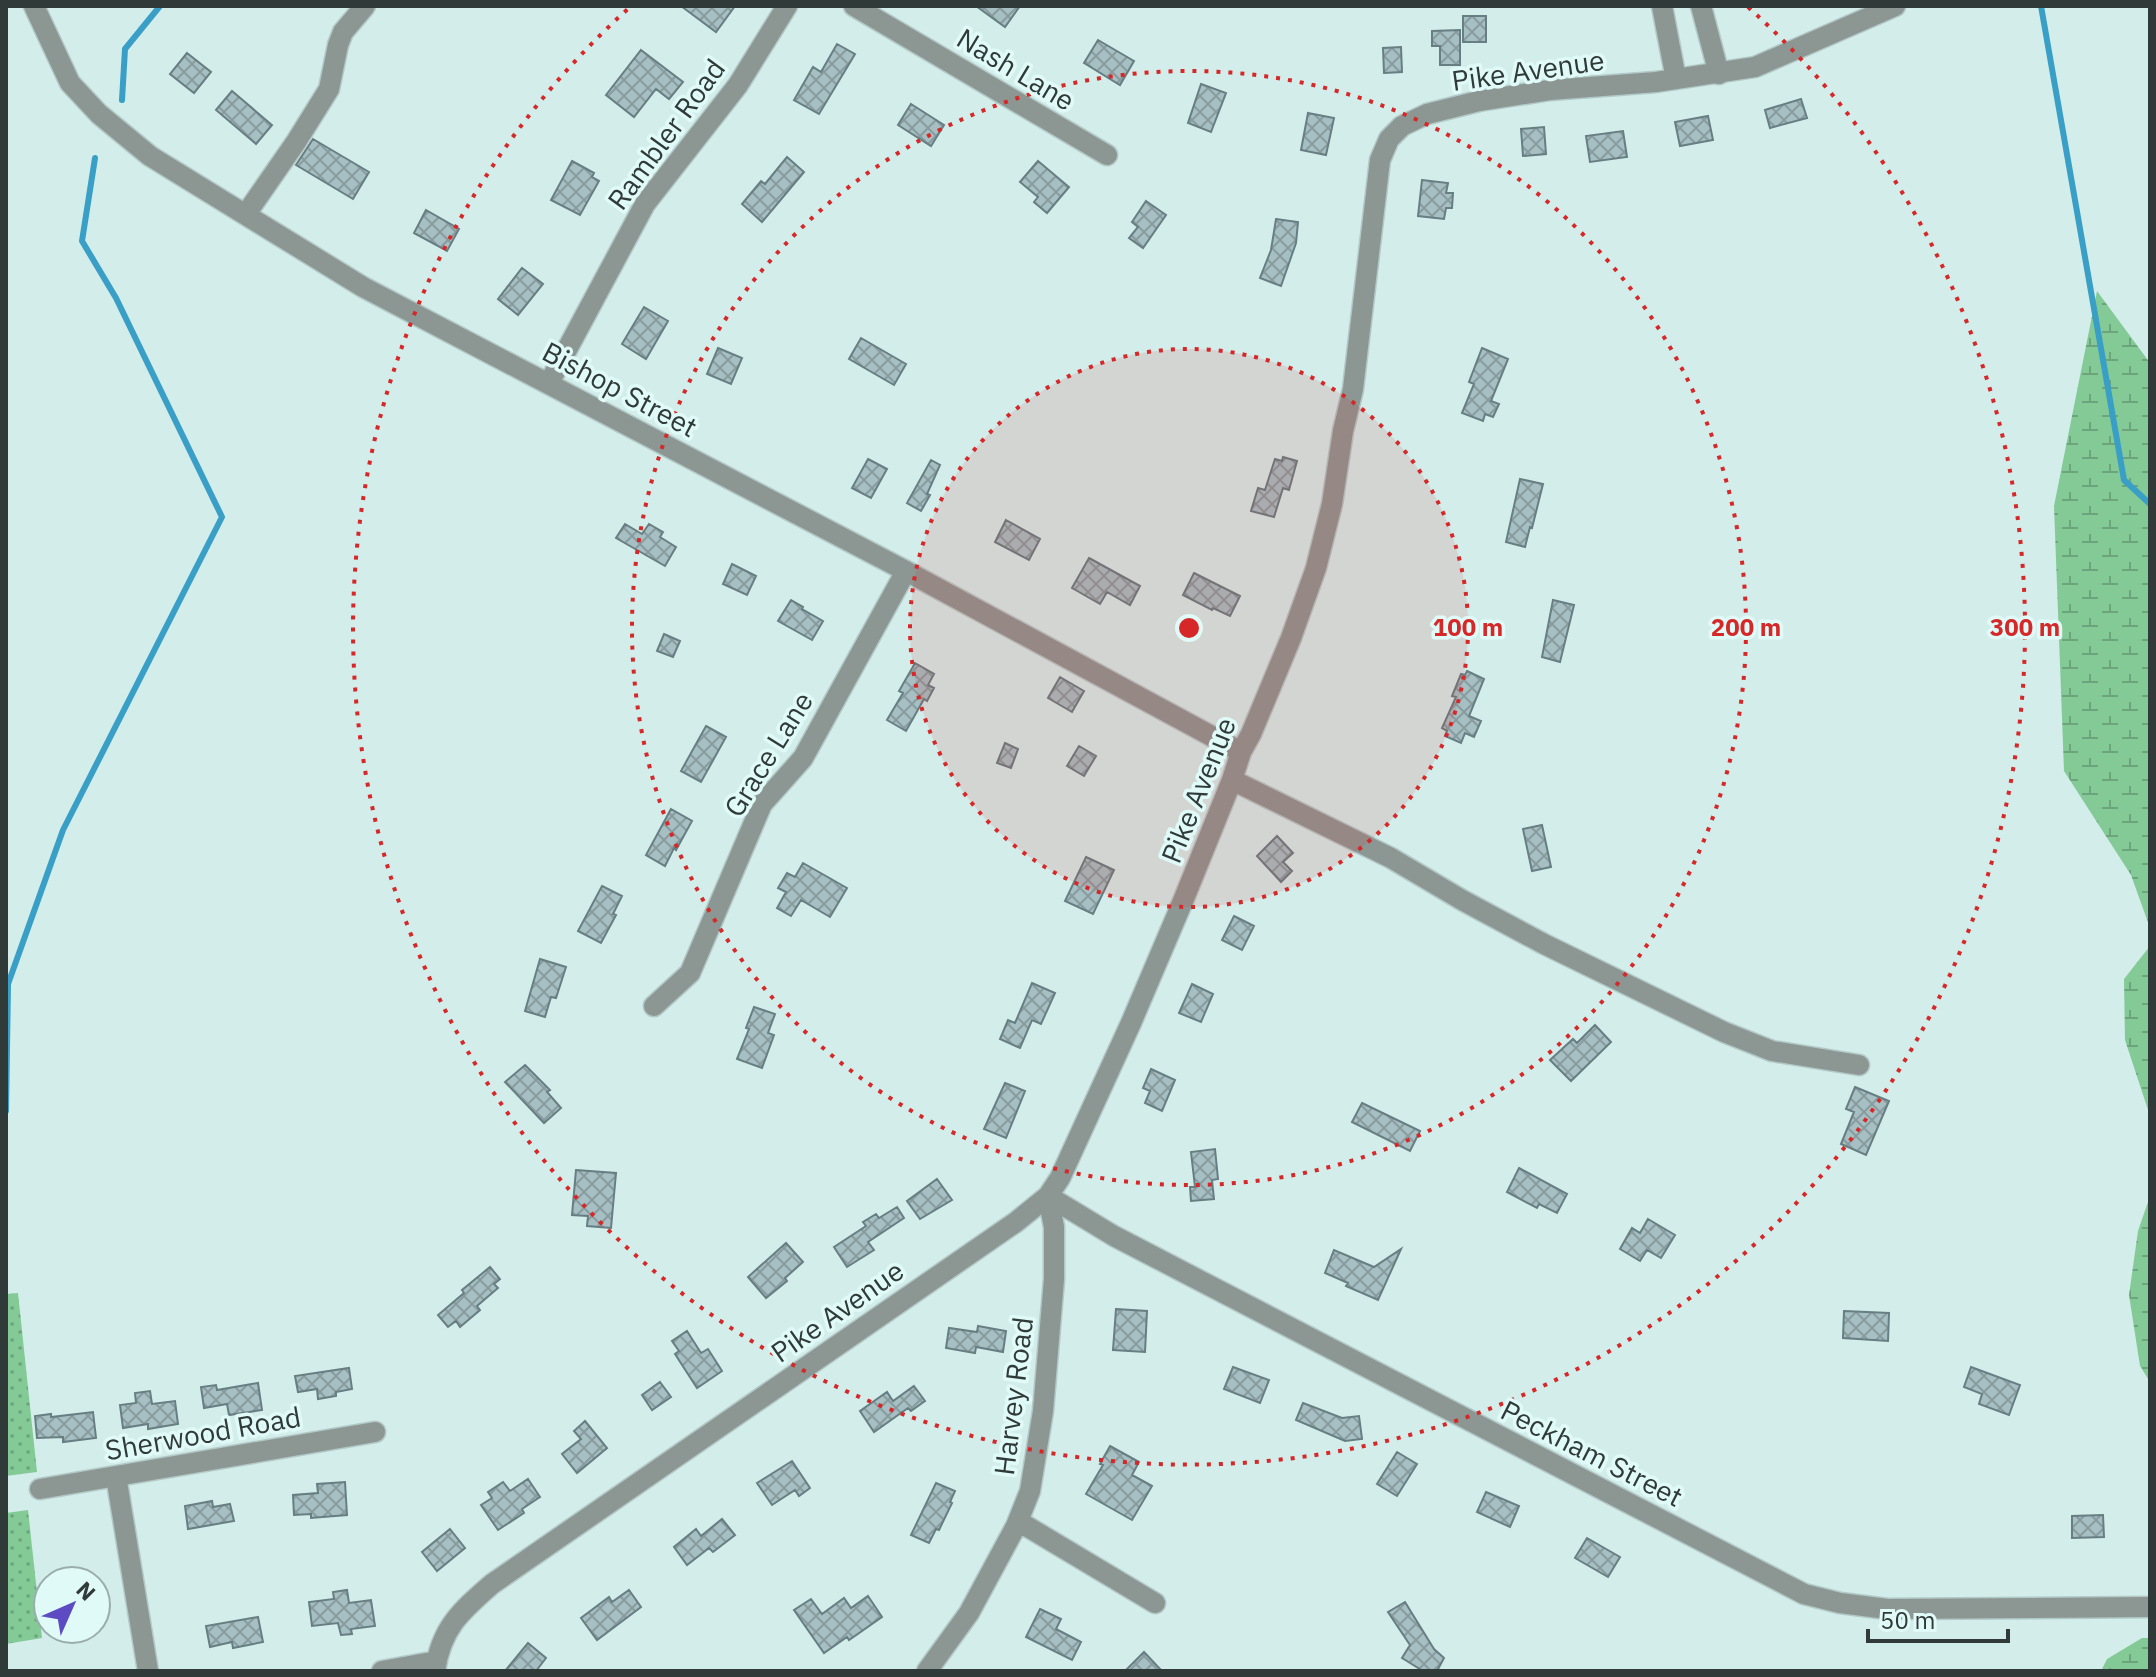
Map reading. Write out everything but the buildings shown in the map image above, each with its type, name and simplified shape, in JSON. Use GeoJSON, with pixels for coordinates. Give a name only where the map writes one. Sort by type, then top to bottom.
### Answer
{"type":"FeatureCollection","features":[{"type":"Feature","properties":{"kind":"street","name":"Bishop Street"},"geometry":{"type":"LineString","coordinates":[[34,6],[70,83],[99,114],[150,156],[363,287],[906,571],[1241,752]]}},
{"type":"Feature","properties":{"kind":"street"},"geometry":{"type":"LineString","coordinates":[[246,214],[329,89],[343,32],[365,6]]}},
{"type":"Feature","properties":{"kind":"street","name":"Rambler Road"},"geometry":{"type":"LineString","coordinates":[[549,383],[645,204],[738,85],[787,6]]}},
{"type":"Feature","properties":{"kind":"street","name":"Nash Lane"},"geometry":{"type":"LineString","coordinates":[[854,6],[1107,155]]}},
{"type":"Feature","properties":{"kind":"street"},"geometry":{"type":"LineString","coordinates":[[1662,6],[1676,79]]}},
{"type":"Feature","properties":{"kind":"street"},"geometry":{"type":"LineString","coordinates":[[1701,6],[1719,74]]}},
{"type":"Feature","properties":{"kind":"street","name":"Pike Avenue"},"geometry":{"type":"LineString","coordinates":[[436,1666],[449,1627],[460,1612],[492,1584],[1016,1222],[1048,1196],[1060,1178],[1131,1023],[1241,752],[1291,638],[1316,568],[1332,504],[1353,389],[1380,160],[1389,139],[1402,126],[1427,114],[1479,101],[1550,90],[1719,74],[1755,67],[1895,6]]}},
{"type":"Feature","properties":{"kind":"street","name":"Grace Lane"},"geometry":{"type":"LineString","coordinates":[[654,1006],[690,973],[762,804],[803,758],[906,571]]}},
{"type":"Feature","properties":{"kind":"street"},"geometry":{"type":"LineString","coordinates":[[1232,780],[1391,858],[1544,944],[1724,1032],[1772,1051],[1859,1065]]}},
{"type":"Feature","properties":{"kind":"street","name":"Harvey Road"},"geometry":{"type":"LineString","coordinates":[[927,1671],[969,1613],[1018,1521],[1030,1491],[1043,1411],[1054,1279],[1054,1227],[1048,1196]]}},
{"type":"Feature","properties":{"kind":"street","name":"Peckham Street"},"geometry":{"type":"LineString","coordinates":[[1048,1196],[1114,1236],[1804,1594],[1840,1603],[1887,1609],[2150,1607]]}},
{"type":"Feature","properties":{"kind":"street","name":"Sherwood Road"},"geometry":{"type":"LineString","coordinates":[[40,1489],[375,1432]]}},
{"type":"Feature","properties":{"kind":"street"},"geometry":{"type":"LineString","coordinates":[[116,1476],[148,1671]]}},
{"type":"Feature","properties":{"kind":"street"},"geometry":{"type":"LineString","coordinates":[[1018,1521],[1155,1603]]}},
{"type":"Feature","properties":{"kind":"street"},"geometry":{"type":"LineString","coordinates":[[382,1671],[436,1666]]}},
{"type":"Feature","properties":{"kind":"green space"},"geometry":{"type":"Polygon","coordinates":[[[2097,291],[2150,363],[2150,928],[2131,875],[2064,771],[2054,506],[2097,291]]]}},
{"type":"Feature","properties":{"kind":"green space"},"geometry":{"type":"Polygon","coordinates":[[[2150,946],[2150,1116],[2125,1040],[2124,979],[2150,946]]]}},
{"type":"Feature","properties":{"kind":"green space"},"geometry":{"type":"Polygon","coordinates":[[[2150,1196],[2150,1382],[2140,1366],[2129,1295],[2138,1231],[2150,1196]]]}},
{"type":"Feature","properties":{"kind":"green space"},"geometry":{"type":"Polygon","coordinates":[[[18,1293],[37,1472],[6,1476],[6,1294],[18,1293]]]}},
{"type":"Feature","properties":{"kind":"green space"},"geometry":{"type":"Polygon","coordinates":[[[28,1510],[34,1565],[32,1640],[6,1644],[6,1513],[28,1510]]]}},
{"type":"Feature","properties":{"kind":"green space"},"geometry":{"type":"Polygon","coordinates":[[[2142,1638],[2150,1638],[2150,1671],[2101,1671],[2107,1659],[2142,1638]]]}},
{"type":"Feature","properties":{"kind":"waterway"},"geometry":{"type":"LineString","coordinates":[[122,100],[125,49],[160,6]]}},
{"type":"Feature","properties":{"kind":"waterway"},"geometry":{"type":"LineString","coordinates":[[2041,6],[2124,480],[2150,504]]}},
{"type":"Feature","properties":{"kind":"waterway"},"geometry":{"type":"LineString","coordinates":[[6,1111],[8,984],[63,830],[222,517],[116,298],[82,241],[95,158]]}}]}
